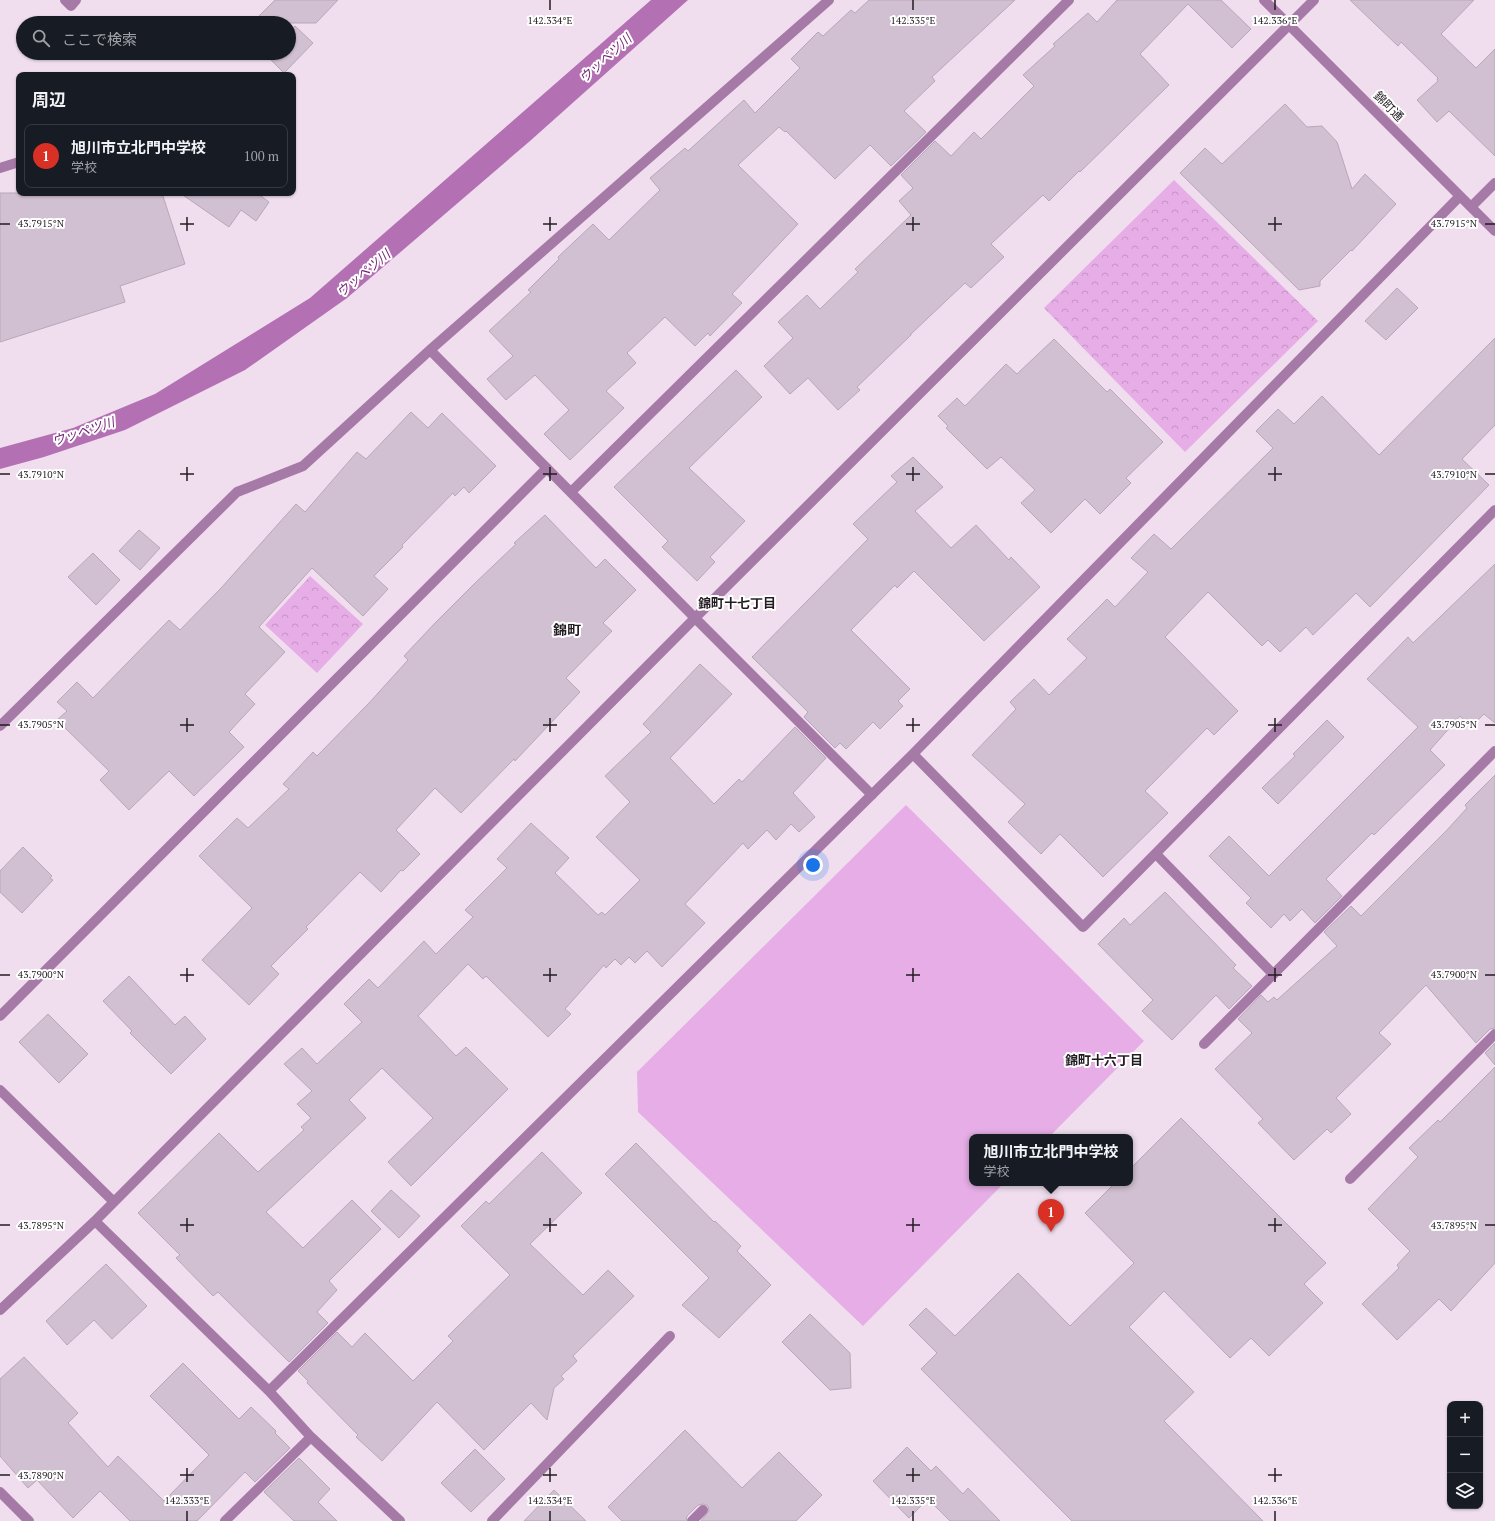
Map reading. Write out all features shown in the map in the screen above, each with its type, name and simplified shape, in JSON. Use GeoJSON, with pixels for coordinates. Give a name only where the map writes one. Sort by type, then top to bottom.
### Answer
{"type":"FeatureCollection","features":[{"type":"Feature","properties":{"kind":"street"},"geometry":{"type":"LineString","coordinates":[[65,0],[70,6],[76,0]]}},
{"type":"Feature","properties":{"kind":"street"},"geometry":{"type":"LineString","coordinates":[[0,726],[237,492],[303,466],[430,350],[829,0]]}},
{"type":"Feature","properties":{"kind":"street"},"geometry":{"type":"LineString","coordinates":[[571,492],[1069,0]]}},
{"type":"Feature","properties":{"kind":"street","name":"錦町通"},"geometry":{"type":"LineString","coordinates":[[1264,0],[1495,231]]}},
{"type":"Feature","properties":{"kind":"street"},"geometry":{"type":"LineString","coordinates":[[0,1310],[95,1221],[695,618],[1314,0]]}},
{"type":"Feature","properties":{"kind":"street"},"geometry":{"type":"LineString","coordinates":[[0,168],[16,163]]}},
{"type":"Feature","properties":{"kind":"street"},"geometry":{"type":"LineString","coordinates":[[1471,207],[1495,183]]}},
{"type":"Feature","properties":{"kind":"street"},"geometry":{"type":"LineString","coordinates":[[268,1391],[913,754],[1460,196]]}},
{"type":"Feature","properties":{"kind":"street"},"geometry":{"type":"LineString","coordinates":[[430,350],[872,795]]}},
{"type":"Feature","properties":{"kind":"street"},"geometry":{"type":"LineString","coordinates":[[0,1016],[547,468]]}},
{"type":"Feature","properties":{"kind":"street"},"geometry":{"type":"LineString","coordinates":[[913,754],[1083,927],[1495,510]]}},
{"type":"Feature","properties":{"kind":"street"},"geometry":{"type":"LineString","coordinates":[[1204,1044],[1495,751]]}},
{"type":"Feature","properties":{"kind":"street"},"geometry":{"type":"LineString","coordinates":[[1156,854],[1273,974]]}},
{"type":"Feature","properties":{"kind":"street"},"geometry":{"type":"LineString","coordinates":[[1350,1179],[1495,1034]]}},
{"type":"Feature","properties":{"kind":"street"},"geometry":{"type":"LineString","coordinates":[[0,1090],[114,1202]]}},
{"type":"Feature","properties":{"kind":"street"},"geometry":{"type":"LineString","coordinates":[[95,1221],[268,1391],[311,1437],[400,1521]]}},
{"type":"Feature","properties":{"kind":"street"},"geometry":{"type":"LineString","coordinates":[[492,1521],[670,1336]]}},
{"type":"Feature","properties":{"kind":"street"},"geometry":{"type":"LineString","coordinates":[[225,1521],[311,1437]]}},
{"type":"Feature","properties":{"kind":"street"},"geometry":{"type":"LineString","coordinates":[[0,1492],[29,1521]]}},
{"type":"Feature","properties":{"kind":"street"},"geometry":{"type":"LineString","coordinates":[[692,1521],[703,1510]]}},
{"type":"Feature","properties":{"kind":"green space"},"geometry":{"type":"Polygon","coordinates":[[[1174,180],[1318,321],[1185,452],[1044,308],[1174,180]]]}},
{"type":"Feature","properties":{"kind":"green space"},"geometry":{"type":"Polygon","coordinates":[[[310,576],[363,624],[317,673],[265,625],[310,576]]]}},
{"type":"Feature","properties":{"kind":"green space"},"geometry":{"type":"Polygon","coordinates":[[[906,805],[1144,1041],[1052,1134],[969,1134],[969,1186],[1001,1186],[863,1326],[638,1112],[637,1072],[906,805]]]}},
{"type":"Feature","properties":{"kind":"water","name":"ウッペツ川"},"geometry":{"type":"Polygon","coordinates":[[[651,0],[688,0],[530,141],[347,298],[245,370],[125,430],[44,457],[0,469],[0,448],[73,428],[155,394],[310,298],[651,0]]]}},
{"type":"Feature","properties":{"kind":"building"},"geometry":{"type":"Polygon","coordinates":[[[275,0],[338,0],[316,23],[296,23],[296,16],[259,16],[275,0]]]}},
{"type":"Feature","properties":{"kind":"building"},"geometry":{"type":"Polygon","coordinates":[[[869,0],[1015,0],[932,77],[935,81],[904,111],[926,132],[891,166],[870,145],[835,179],[786,131],[785,132],[779,127],[738,165],[798,224],[732,294],[742,303],[710,336],[708,333],[695,346],[665,317],[627,353],[636,363],[606,391],[624,408],[570,460],[544,434],[569,410],[535,375],[506,400],[487,379],[513,356],[489,331],[531,292],[528,290],[559,259],[558,257],[593,224],[609,240],[660,190],[650,178],[685,148],[688,151],[744,100],[755,113],[800,68],[791,59],[818,32],[823,36],[851,10],[855,13],[869,0]]]}},
{"type":"Feature","properties":{"kind":"building"},"geometry":{"type":"Polygon","coordinates":[[[1117,0],[1221,0],[1251,29],[1232,48],[1188,4],[1140,54],[1169,85],[1049,201],[1043,195],[991,244],[1004,257],[971,288],[965,283],[857,387],[860,390],[838,410],[808,378],[790,394],[764,366],[793,338],[778,322],[807,295],[820,309],[858,272],[855,269],[911,215],[899,201],[913,188],[901,175],[935,141],[951,156],[974,132],[981,139],[1034,86],[1023,75],[1055,46],[1053,44],[1088,13],[1097,22],[1117,0]]]}},
{"type":"Feature","properties":{"kind":"building"},"geometry":{"type":"Polygon","coordinates":[[[1350,0],[1474,0],[1441,34],[1476,68],[1495,49],[1495,156],[1449,111],[1437,122],[1417,100],[1438,81],[1438,78],[1401,42],[1398,46],[1350,0]]]}},
{"type":"Feature","properties":{"kind":"building"},"geometry":{"type":"Polygon","coordinates":[[[296,27],[313,43],[285,72],[283,72],[271,60],[296,60],[296,27]]]}},
{"type":"Feature","properties":{"kind":"building"},"geometry":{"type":"Polygon","coordinates":[[[1285,104],[1307,127],[1322,126],[1337,142],[1352,189],[1365,174],[1396,204],[1352,251],[1351,250],[1320,281],[1320,286],[1299,290],[1180,173],[1205,148],[1222,164],[1285,104]]]}},
{"type":"Feature","properties":{"kind":"building"},"geometry":{"type":"Polygon","coordinates":[[[0,193],[16,193],[16,196],[163,196],[185,264],[120,286],[125,302],[0,342],[0,193]]]}},
{"type":"Feature","properties":{"kind":"building"},"geometry":{"type":"Polygon","coordinates":[[[184,196],[261,196],[269,202],[256,221],[241,210],[229,227],[184,196]]]}},
{"type":"Feature","properties":{"kind":"building"},"geometry":{"type":"Polygon","coordinates":[[[1397,288],[1418,308],[1386,340],[1365,321],[1397,288]]]}},
{"type":"Feature","properties":{"kind":"building"},"geometry":{"type":"Polygon","coordinates":[[[1495,338],[1495,425],[1462,459],[1489,485],[1370,607],[1356,593],[1313,635],[1306,627],[1280,652],[1268,640],[1262,646],[1208,592],[1165,637],[1238,711],[1214,735],[1207,728],[1145,791],[1168,813],[1103,877],[1060,834],[1041,854],[1008,822],[1025,804],[972,755],[1016,709],[1010,702],[1034,679],[1049,695],[1087,658],[1067,639],[1107,599],[1115,607],[1148,572],[1131,558],[1154,534],[1171,549],[1273,448],[1256,431],[1278,409],[1294,424],[1322,396],[1379,455],[1495,338]]]}},
{"type":"Feature","properties":{"kind":"building"},"geometry":{"type":"Polygon","coordinates":[[[1054,339],[1107,392],[1110,389],[1163,442],[1126,478],[1131,483],[1100,514],[1085,499],[1051,533],[1021,503],[1035,490],[1001,457],[987,469],[946,428],[948,426],[938,416],[957,398],[965,406],[1006,364],[1017,374],[1054,339]]]}},
{"type":"Feature","properties":{"kind":"building"},"geometry":{"type":"Polygon","coordinates":[[[736,370],[762,397],[689,468],[745,521],[710,557],[715,562],[697,581],[662,547],[668,541],[614,487],[736,370]]]}},
{"type":"Feature","properties":{"kind":"building"},"geometry":{"type":"Polygon","coordinates":[[[411,412],[428,428],[442,413],[496,466],[469,493],[464,487],[455,496],[453,493],[374,576],[388,589],[363,616],[312,568],[259,627],[285,652],[245,694],[255,704],[229,732],[244,747],[194,796],[169,771],[129,810],[100,780],[109,771],[57,720],[67,711],[57,702],[77,682],[93,698],[169,620],[180,630],[222,587],[296,504],[305,512],[357,452],[366,459],[411,412]]]}},
{"type":"Feature","properties":{"kind":"building"},"geometry":{"type":"Polygon","coordinates":[[[913,457],[943,487],[915,511],[951,548],[976,525],[1009,560],[1011,557],[1040,587],[984,641],[914,571],[897,588],[895,585],[851,630],[910,689],[898,701],[903,706],[880,729],[873,722],[846,749],[840,743],[835,748],[804,717],[808,712],[752,657],[868,539],[853,524],[897,482],[891,476],[913,457]]]}},
{"type":"Feature","properties":{"kind":"building"},"geometry":{"type":"Polygon","coordinates":[[[545,515],[596,568],[605,559],[636,590],[603,623],[612,631],[566,678],[580,692],[515,761],[514,759],[461,813],[435,788],[396,830],[420,854],[403,871],[401,870],[381,892],[360,872],[306,927],[308,929],[271,966],[279,974],[249,1005],[202,960],[252,908],[199,856],[237,818],[248,828],[289,789],[283,784],[313,752],[317,756],[369,703],[408,660],[404,656],[473,585],[516,544],[514,543],[545,515]]]}},
{"type":"Feature","properties":{"kind":"building"},"geometry":{"type":"Polygon","coordinates":[[[139,530],[160,548],[140,570],[119,551],[139,530]]]}},
{"type":"Feature","properties":{"kind":"building"},"geometry":{"type":"Polygon","coordinates":[[[93,553],[120,580],[96,605],[68,577],[93,553]]]}},
{"type":"Feature","properties":{"kind":"building"},"geometry":{"type":"Polygon","coordinates":[[[1495,564],[1495,723],[1484,714],[1471,727],[1460,716],[1430,750],[1445,765],[1374,835],[1372,833],[1326,879],[1342,896],[1315,923],[1302,909],[1290,921],[1284,914],[1271,928],[1246,903],[1251,898],[1209,856],[1229,836],[1269,876],[1418,727],[1367,679],[1408,637],[1413,643],[1495,564]]]}},
{"type":"Feature","properties":{"kind":"building"},"geometry":{"type":"Polygon","coordinates":[[[700,664],[732,694],[670,758],[714,804],[739,779],[742,782],[795,727],[826,758],[793,793],[815,817],[799,832],[791,824],[776,840],[767,830],[748,849],[743,843],[685,904],[705,923],[662,967],[647,951],[635,963],[629,957],[621,965],[615,959],[606,968],[604,965],[565,1009],[571,1014],[548,1037],[486,976],[483,979],[468,964],[418,1016],[456,1056],[466,1047],[508,1089],[411,1186],[388,1162],[433,1118],[382,1068],[349,1100],[366,1118],[266,1212],[303,1248],[352,1200],[381,1229],[329,1281],[337,1290],[317,1312],[328,1323],[289,1362],[218,1292],[213,1296],[176,1258],[180,1255],[138,1213],[219,1133],[258,1172],[304,1130],[301,1127],[311,1118],[297,1104],[312,1091],[284,1064],[302,1048],[317,1064],[362,1022],[344,1004],[369,979],[378,988],[424,941],[436,954],[473,917],[465,910],[507,868],[497,859],[531,823],[569,858],[555,873],[598,915],[602,912],[605,915],[640,880],[596,837],[630,802],[605,776],[651,732],[643,724],[700,664]]]}},
{"type":"Feature","properties":{"kind":"building"},"geometry":{"type":"Polygon","coordinates":[[[1327,720],[1344,737],[1278,804],[1262,788],[1295,756],[1293,754],[1327,720]]]}},
{"type":"Feature","properties":{"kind":"building"},"geometry":{"type":"Polygon","coordinates":[[[1495,775],[1495,1028],[1490,1029],[1476,1043],[1426,985],[1379,1033],[1391,1044],[1336,1098],[1351,1114],[1331,1133],[1327,1129],[1294,1160],[1258,1123],[1263,1119],[1215,1069],[1252,1033],[1238,1019],[1261,995],[1268,1002],[1274,997],[1277,1000],[1337,946],[1324,932],[1351,906],[1361,916],[1447,830],[1467,808],[1465,805],[1495,775]]]}},
{"type":"Feature","properties":{"kind":"building"},"geometry":{"type":"Polygon","coordinates":[[[23,847],[52,876],[50,878],[53,880],[22,913],[0,892],[0,871],[23,847]]]}},
{"type":"Feature","properties":{"kind":"building"},"geometry":{"type":"Polygon","coordinates":[[[1165,892],[1236,965],[1233,968],[1252,986],[1229,1009],[1216,995],[1172,1040],[1142,1011],[1153,1000],[1098,944],[1124,918],[1130,925],[1165,892]]]}},
{"type":"Feature","properties":{"kind":"building"},"geometry":{"type":"Polygon","coordinates":[[[129,976],[175,1025],[185,1016],[206,1039],[171,1074],[130,1033],[132,1031],[103,1001],[129,976]]]}},
{"type":"Feature","properties":{"kind":"building"},"geometry":{"type":"Polygon","coordinates":[[[48,1014],[88,1054],[59,1083],[19,1042],[48,1014]]]}},
{"type":"Feature","properties":{"kind":"building"},"geometry":{"type":"Polygon","coordinates":[[[1495,1043],[1495,1065],[1485,1053],[1495,1043]]]}},
{"type":"Feature","properties":{"kind":"building"},"geometry":{"type":"Polygon","coordinates":[[[1495,1067],[1495,1263],[1451,1311],[1439,1299],[1397,1340],[1362,1304],[1399,1268],[1397,1265],[1410,1251],[1368,1209],[1418,1157],[1409,1148],[1438,1120],[1440,1122],[1495,1067]]]}},
{"type":"Feature","properties":{"kind":"building"},"geometry":{"type":"Polygon","coordinates":[[[1181,1118],[1326,1263],[1304,1284],[1323,1303],[1269,1356],[1251,1338],[1230,1358],[1164,1291],[1129,1327],[1194,1392],[1164,1421],[1263,1521],[1072,1521],[921,1369],[937,1353],[909,1325],[926,1308],[955,1336],[1018,1273],[1070,1326],[1134,1263],[1085,1213],[1112,1186],[1133,1186],[1133,1166],[1181,1118]]]}},
{"type":"Feature","properties":{"kind":"building"},"geometry":{"type":"Polygon","coordinates":[[[636,1143],[714,1222],[715,1221],[741,1246],[737,1251],[771,1285],[719,1338],[682,1305],[709,1278],[605,1174],[636,1143]]]}},
{"type":"Feature","properties":{"kind":"building"},"geometry":{"type":"Polygon","coordinates":[[[542,1152],[582,1193],[530,1244],[583,1295],[608,1270],[634,1296],[573,1356],[577,1361],[561,1376],[564,1379],[554,1388],[547,1420],[531,1403],[484,1450],[437,1402],[382,1461],[356,1437],[358,1435],[307,1383],[308,1381],[298,1371],[337,1332],[352,1347],[365,1333],[413,1381],[453,1341],[448,1336],[510,1275],[461,1226],[486,1201],[489,1204],[542,1152]]]}},
{"type":"Feature","properties":{"kind":"building"},"geometry":{"type":"Polygon","coordinates":[[[391,1190],[420,1216],[399,1238],[371,1211],[391,1190]]]}},
{"type":"Feature","properties":{"kind":"building"},"geometry":{"type":"Polygon","coordinates":[[[106,1264],[147,1306],[112,1339],[94,1320],[67,1345],[46,1321],[106,1264]]]}},
{"type":"Feature","properties":{"kind":"building"},"geometry":{"type":"Polygon","coordinates":[[[810,1314],[850,1353],[851,1388],[830,1390],[782,1342],[810,1314]]]}},
{"type":"Feature","properties":{"kind":"building"},"geometry":{"type":"Polygon","coordinates":[[[24,1357],[78,1413],[68,1423],[108,1467],[118,1456],[164,1501],[209,1455],[150,1396],[183,1363],[239,1419],[251,1407],[276,1431],[275,1433],[290,1448],[255,1482],[245,1472],[197,1521],[130,1521],[100,1491],[73,1518],[37,1480],[28,1488],[0,1456],[0,1379],[24,1357]]]}},
{"type":"Feature","properties":{"kind":"building"},"geometry":{"type":"Polygon","coordinates":[[[685,1430],[742,1488],[779,1452],[822,1495],[796,1521],[701,1521],[709,1511],[708,1506],[704,1504],[698,1505],[687,1516],[686,1521],[622,1521],[608,1507],[685,1430]]]}},
{"type":"Feature","properties":{"kind":"building"},"geometry":{"type":"Polygon","coordinates":[[[907,1447],[931,1471],[936,1466],[963,1494],[968,1488],[1000,1521],[950,1521],[928,1499],[909,1518],[873,1481],[907,1447]]]}},
{"type":"Feature","properties":{"kind":"building"},"geometry":{"type":"Polygon","coordinates":[[[475,1449],[505,1479],[471,1512],[441,1483],[475,1449]]]}},
{"type":"Feature","properties":{"kind":"building"},"geometry":{"type":"Polygon","coordinates":[[[299,1458],[330,1489],[318,1502],[337,1521],[294,1521],[264,1492],[299,1458]]]}},
{"type":"Feature","properties":{"kind":"building"},"geometry":{"type":"Polygon","coordinates":[[[554,1490],[586,1521],[524,1521],[554,1490]]]}},
{"type":"Feature","properties":{"kind":"place","name":"旭川市立北門中学校"},"geometry":{"type":"Point","coordinates":[1051,1232]}},
{"type":"Feature","properties":{"kind":"district","name":"錦町十七丁目"},"geometry":{"type":"Point","coordinates":[737,603]}},
{"type":"Feature","properties":{"kind":"district","name":"錦町"},"geometry":{"type":"Point","coordinates":[567,629]}},
{"type":"Feature","properties":{"kind":"district","name":"錦町十六丁目"},"geometry":{"type":"Point","coordinates":[1104,1060]}}]}
